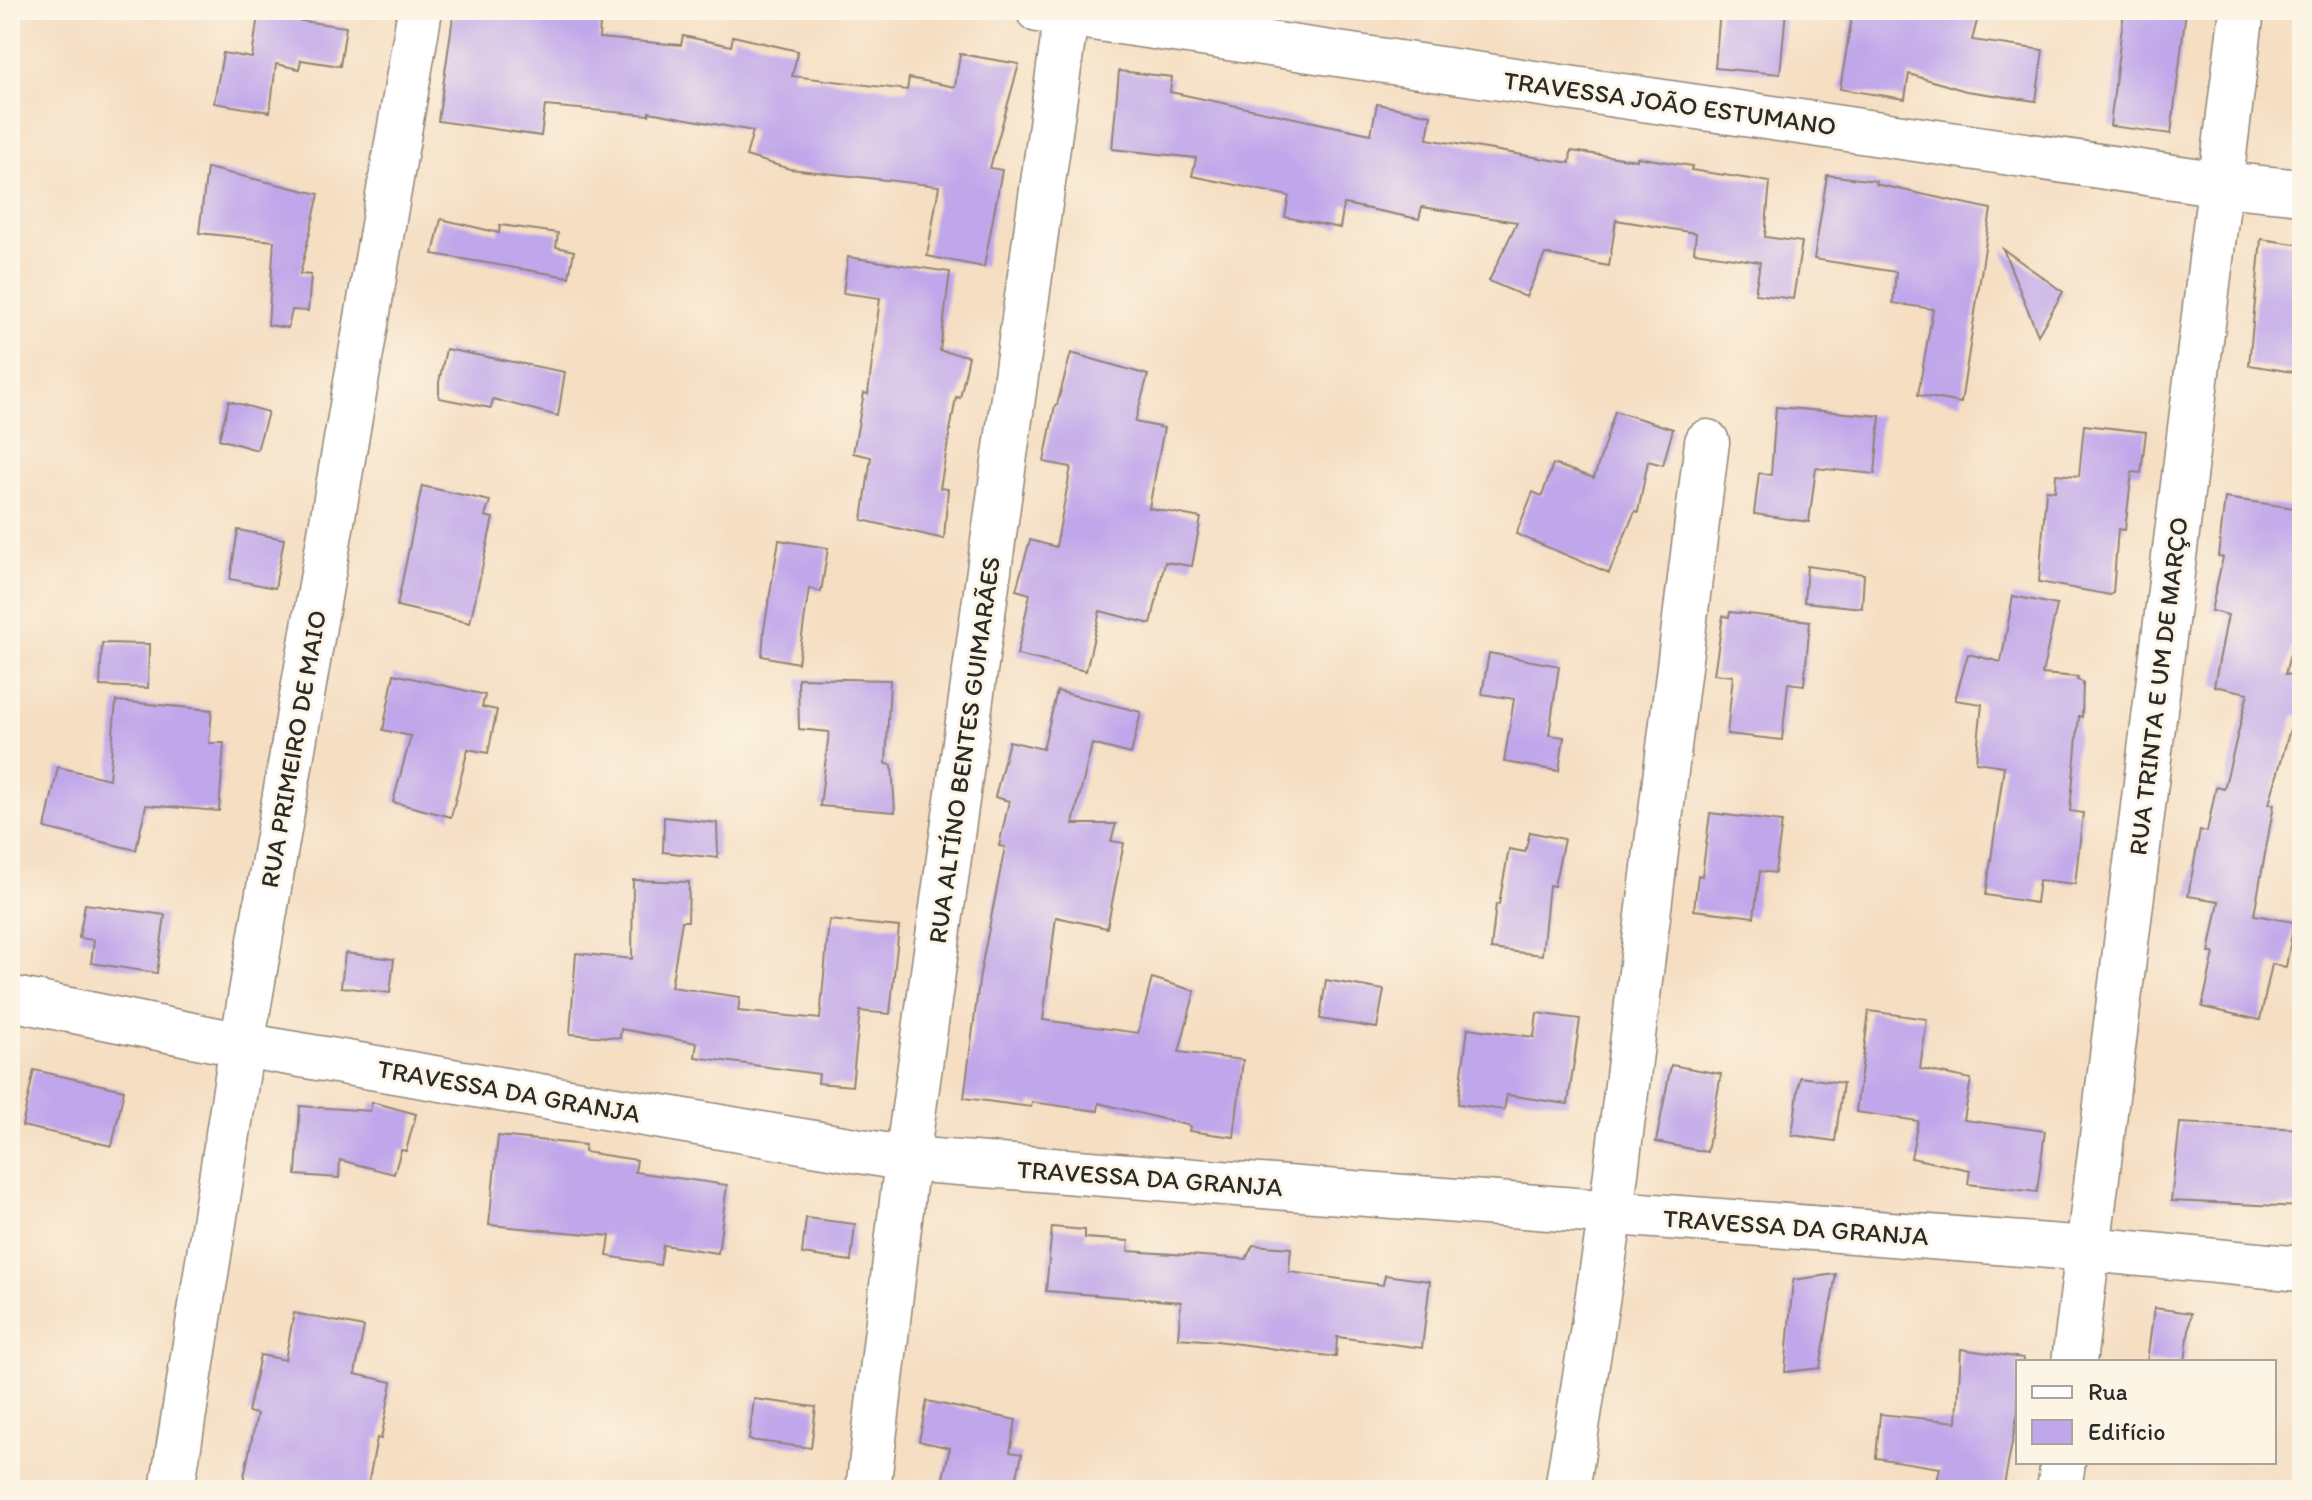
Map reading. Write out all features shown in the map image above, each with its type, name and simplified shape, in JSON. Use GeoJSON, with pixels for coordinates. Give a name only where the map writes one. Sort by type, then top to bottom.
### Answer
{"type":"FeatureCollection","features":[{"type":"Feature","properties":{"kind":"street","name":"RUA PRIMEIRO DE MAIO"},"geometry":{"type":"LineString","coordinates":[[172,1490],[242,1045],[420,10]]}},
{"type":"Feature","properties":{"kind":"street","name":"RUA TRINTA E UM DE MARÇO"},"geometry":{"type":"LineString","coordinates":[[2074,1360],[2242,10]]}},
{"type":"Feature","properties":{"kind":"street","name":"TRAVESSA JOÃO ESTUMANO"},"geometry":{"type":"LineString","coordinates":[[1057,11],[2221,184],[2302,192]]}},
{"type":"Feature","properties":{"kind":"street","name":"RUA ALTÍNO BENTES GUIMARÃES"},"geometry":{"type":"LineString","coordinates":[[868,1490],[907,1159],[1057,11]]}},
{"type":"Feature","properties":{"kind":"street"},"geometry":{"type":"LineString","coordinates":[[1567,1490],[1611,1213],[1707,442]]}},
{"type":"Feature","properties":{"kind":"street","name":"TRAVESSA DA GRANJA"},"geometry":{"type":"LineString","coordinates":[[10,998],[242,1045],[907,1159],[2088,1249],[2302,1269]]}},
{"type":"Feature","properties":{"kind":"street"},"geometry":{"type":"LineString","coordinates":[[2059,1490],[2063,1464]]}},
{"type":"Feature","properties":{"kind":"building"},"geometry":{"type":"Polygon","coordinates":[[[454,10],[601,10],[599,38],[681,45],[683,36],[731,46],[733,36],[798,51],[792,76],[907,90],[909,78],[955,87],[960,54],[1019,64],[990,168],[1002,170],[984,267],[927,256],[939,186],[790,169],[746,156],[753,131],[649,112],[649,115],[545,106],[541,136],[438,121],[454,10]]]}},
{"type":"Feature","properties":{"kind":"building"},"geometry":{"type":"Polygon","coordinates":[[[1720,10],[1786,10],[1780,74],[1715,68],[1720,10]]]}},
{"type":"Feature","properties":{"kind":"building"},"geometry":{"type":"Polygon","coordinates":[[[1853,10],[1980,10],[1972,40],[2043,50],[2036,101],[1966,91],[1909,74],[1905,99],[1840,89],[1853,10]]]}},
{"type":"Feature","properties":{"kind":"building"},"geometry":{"type":"Polygon","coordinates":[[[2124,10],[2186,10],[2171,134],[2110,126],[2124,10]]]}},
{"type":"Feature","properties":{"kind":"building"},"geometry":{"type":"Polygon","coordinates":[[[258,15],[346,27],[340,66],[301,60],[299,69],[276,64],[270,112],[214,103],[223,53],[252,58],[258,15]]]}},
{"type":"Feature","properties":{"kind":"building"},"geometry":{"type":"Polygon","coordinates":[[[1119,71],[1172,77],[1170,92],[1371,134],[1377,104],[1431,115],[1427,139],[1570,163],[1571,151],[1637,160],[1637,157],[1692,166],[1691,170],[1770,182],[1765,237],[1802,242],[1793,299],[1755,294],[1760,262],[1694,252],[1696,233],[1616,220],[1609,266],[1545,254],[1526,297],[1489,281],[1517,222],[1422,207],[1419,219],[1344,204],[1340,228],[1285,217],[1289,196],[1192,176],[1196,158],[1112,149],[1119,71]]]}},
{"type":"Feature","properties":{"kind":"building"},"geometry":{"type":"Polygon","coordinates":[[[207,168],[319,194],[300,274],[311,275],[308,311],[292,310],[288,328],[268,325],[274,241],[199,233],[207,168]]]}},
{"type":"Feature","properties":{"kind":"building"},"geometry":{"type":"Polygon","coordinates":[[[1827,175],[1876,181],[1875,184],[1991,209],[1961,403],[1918,395],[1933,309],[1893,303],[1896,272],[1814,259],[1827,175]]]}},
{"type":"Feature","properties":{"kind":"building"},"geometry":{"type":"Polygon","coordinates":[[[441,219],[499,233],[500,225],[558,233],[556,247],[574,251],[569,277],[433,254],[441,219]]]}},
{"type":"Feature","properties":{"kind":"building"},"geometry":{"type":"Polygon","coordinates":[[[2261,239],[2302,245],[2302,352],[2299,373],[2249,365],[2261,239]]]}},
{"type":"Feature","properties":{"kind":"building"},"geometry":{"type":"Polygon","coordinates":[[[2003,249],[2063,292],[2038,335],[2003,249]]]}},
{"type":"Feature","properties":{"kind":"building"},"geometry":{"type":"Polygon","coordinates":[[[848,257],[950,272],[940,351],[969,356],[960,398],[956,397],[940,488],[948,489],[944,539],[862,520],[871,457],[853,453],[864,393],[868,394],[880,298],[843,293],[848,257]]]}},
{"type":"Feature","properties":{"kind":"building"},"geometry":{"type":"Polygon","coordinates":[[[446,349],[565,372],[558,416],[493,399],[491,408],[439,398],[446,349]]]}},
{"type":"Feature","properties":{"kind":"building"},"geometry":{"type":"Polygon","coordinates":[[[1071,353],[1148,375],[1135,422],[1164,428],[1149,508],[1201,518],[1192,566],[1165,562],[1151,624],[1100,611],[1086,671],[1017,655],[1030,594],[1016,590],[1030,540],[1056,547],[1071,467],[1044,462],[1055,405],[1071,353]]]}},
{"type":"Feature","properties":{"kind":"building"},"geometry":{"type":"Polygon","coordinates":[[[229,401],[268,412],[257,450],[219,439],[229,401]]]}},
{"type":"Feature","properties":{"kind":"building"},"geometry":{"type":"Polygon","coordinates":[[[1776,407],[1880,416],[1875,474],[1816,468],[1809,522],[1754,514],[1759,473],[1771,475],[1776,407]]]}},
{"type":"Feature","properties":{"kind":"building"},"geometry":{"type":"Polygon","coordinates":[[[1615,411],[1673,429],[1663,465],[1648,461],[1638,512],[1635,511],[1609,573],[1516,534],[1533,492],[1542,496],[1553,464],[1594,478],[1615,411]]]}},
{"type":"Feature","properties":{"kind":"building"},"geometry":{"type":"Polygon","coordinates":[[[2084,425],[2146,432],[2141,473],[2132,472],[2125,530],[2118,529],[2113,593],[2110,595],[2039,582],[2046,490],[2055,491],[2056,474],[2079,476],[2084,425]]]}},
{"type":"Feature","properties":{"kind":"building"},"geometry":{"type":"Polygon","coordinates":[[[422,486],[490,501],[485,516],[493,518],[470,623],[397,606],[422,486]]]}},
{"type":"Feature","properties":{"kind":"building"},"geometry":{"type":"Polygon","coordinates":[[[2225,498],[2302,509],[2302,542],[2294,605],[2302,607],[2285,674],[2302,677],[2302,716],[2294,715],[2269,804],[2274,804],[2254,915],[2294,922],[2286,967],[2272,964],[2260,1020],[2202,1007],[2214,953],[2209,953],[2219,901],[2188,896],[2200,830],[2207,832],[2216,787],[2224,789],[2248,693],[2214,686],[2228,615],[2211,611],[2223,557],[2218,556],[2225,498]]]}},
{"type":"Feature","properties":{"kind":"building"},"geometry":{"type":"Polygon","coordinates":[[[238,530],[284,539],[275,588],[230,579],[238,530]]]}},
{"type":"Feature","properties":{"kind":"building"},"geometry":{"type":"Polygon","coordinates":[[[779,540],[828,548],[821,592],[809,588],[798,663],[762,656],[779,540]]]}},
{"type":"Feature","properties":{"kind":"building"},"geometry":{"type":"Polygon","coordinates":[[[1807,566],[1864,574],[1862,608],[1804,602],[1807,566]]]}},
{"type":"Feature","properties":{"kind":"building"},"geometry":{"type":"Polygon","coordinates":[[[2013,596],[2057,605],[2042,674],[2078,677],[2077,680],[2083,682],[2082,717],[2079,716],[2070,811],[2083,813],[2075,884],[2039,880],[2036,903],[1986,895],[2004,766],[1976,762],[1982,704],[1955,700],[1968,654],[2001,662],[2013,596]]]}},
{"type":"Feature","properties":{"kind":"building"},"geometry":{"type":"Polygon","coordinates":[[[1730,612],[1810,621],[1804,685],[1788,683],[1782,740],[1727,734],[1733,676],[1714,674],[1723,616],[1729,617],[1730,612]]]}},
{"type":"Feature","properties":{"kind":"building"},"geometry":{"type":"Polygon","coordinates":[[[102,643],[149,644],[148,688],[100,686],[102,643]]]}},
{"type":"Feature","properties":{"kind":"building"},"geometry":{"type":"Polygon","coordinates":[[[1489,653],[1559,666],[1549,735],[1564,737],[1559,771],[1504,762],[1514,699],[1482,694],[1489,653]]]}},
{"type":"Feature","properties":{"kind":"building"},"geometry":{"type":"Polygon","coordinates":[[[394,674],[485,695],[482,707],[497,710],[488,753],[468,749],[451,817],[393,802],[411,736],[383,730],[394,674]]]}},
{"type":"Feature","properties":{"kind":"building"},"geometry":{"type":"Polygon","coordinates":[[[798,678],[890,680],[886,764],[892,765],[895,812],[820,806],[829,732],[799,729],[798,678]]]}},
{"type":"Feature","properties":{"kind":"building"},"geometry":{"type":"Polygon","coordinates":[[[1057,691],[1141,712],[1131,754],[1092,744],[1073,824],[1116,824],[1111,841],[1124,843],[1107,928],[1056,917],[1043,1020],[1138,1033],[1152,978],[1195,991],[1179,1052],[1243,1060],[1234,1137],[1189,1131],[1190,1126],[1099,1103],[1098,1111],[1032,1102],[1031,1107],[964,1098],[980,974],[1005,847],[999,846],[1009,801],[995,797],[1009,741],[1043,749],[1057,691]]]}},
{"type":"Feature","properties":{"kind":"building"},"geometry":{"type":"Polygon","coordinates":[[[116,701],[212,710],[209,743],[224,743],[219,811],[146,805],[136,850],[45,828],[58,767],[109,779],[116,701]]]}},
{"type":"Feature","properties":{"kind":"building"},"geometry":{"type":"Polygon","coordinates":[[[1710,813],[1782,822],[1775,873],[1760,871],[1754,917],[1694,910],[1710,813]]]}},
{"type":"Feature","properties":{"kind":"building"},"geometry":{"type":"Polygon","coordinates":[[[664,817],[717,823],[718,858],[663,852],[664,817]]]}},
{"type":"Feature","properties":{"kind":"building"},"geometry":{"type":"Polygon","coordinates":[[[1530,832],[1564,839],[1554,886],[1549,885],[1542,955],[1491,949],[1496,904],[1499,904],[1509,849],[1525,852],[1530,832]]]}},
{"type":"Feature","properties":{"kind":"building"},"geometry":{"type":"Polygon","coordinates":[[[633,880],[689,882],[688,921],[682,921],[671,987],[740,997],[738,1011],[820,1019],[829,920],[899,927],[890,1014],[860,1011],[852,1086],[818,1083],[819,1074],[695,1057],[697,1043],[621,1029],[620,1038],[570,1034],[576,953],[632,959],[633,880]]]}},
{"type":"Feature","properties":{"kind":"building"},"geometry":{"type":"Polygon","coordinates":[[[85,904],[165,915],[157,973],[91,963],[94,940],[79,938],[85,904]]]}},
{"type":"Feature","properties":{"kind":"building"},"geometry":{"type":"Polygon","coordinates":[[[345,953],[394,959],[390,993],[341,987],[345,953]]]}},
{"type":"Feature","properties":{"kind":"building"},"geometry":{"type":"Polygon","coordinates":[[[1326,980],[1384,990],[1377,1028],[1320,1019],[1326,980]]]}},
{"type":"Feature","properties":{"kind":"building"},"geometry":{"type":"Polygon","coordinates":[[[1869,1011],[1927,1019],[1920,1069],[1971,1079],[1964,1120],[2045,1131],[2037,1192],[1968,1184],[1970,1170],[1911,1158],[1918,1121],[1856,1112],[1869,1011]]]}},
{"type":"Feature","properties":{"kind":"building"},"geometry":{"type":"Polygon","coordinates":[[[1537,1013],[1580,1019],[1568,1104],[1507,1095],[1504,1110],[1458,1104],[1468,1028],[1534,1037],[1537,1013]]]}},
{"type":"Feature","properties":{"kind":"building"},"geometry":{"type":"Polygon","coordinates":[[[1671,1065],[1721,1074],[1707,1152],[1656,1142],[1671,1065]]]}},
{"type":"Feature","properties":{"kind":"building"},"geometry":{"type":"Polygon","coordinates":[[[34,1070],[124,1090],[112,1146],[22,1126],[34,1070]]]}},
{"type":"Feature","properties":{"kind":"building"},"geometry":{"type":"Polygon","coordinates":[[[1800,1077],[1843,1083],[1835,1141],[1792,1135],[1800,1077]]]}},
{"type":"Feature","properties":{"kind":"building"},"geometry":{"type":"Polygon","coordinates":[[[372,1102],[416,1114],[406,1151],[401,1150],[394,1174],[340,1160],[339,1178],[296,1175],[300,1106],[370,1111],[372,1102]]]}},
{"type":"Feature","properties":{"kind":"building"},"geometry":{"type":"Polygon","coordinates":[[[2180,1123],[2302,1129],[2302,1207],[2171,1201],[2180,1123]]]}},
{"type":"Feature","properties":{"kind":"building"},"geometry":{"type":"Polygon","coordinates":[[[498,1136],[585,1145],[584,1152],[637,1160],[635,1172],[727,1185],[718,1253],[663,1245],[660,1265],[607,1256],[610,1236],[489,1225],[498,1136]]]}},
{"type":"Feature","properties":{"kind":"building"},"geometry":{"type":"Polygon","coordinates":[[[806,1218],[855,1224],[851,1261],[802,1254],[806,1218]]]}},
{"type":"Feature","properties":{"kind":"building"},"geometry":{"type":"Polygon","coordinates":[[[1052,1227],[1085,1230],[1085,1238],[1129,1241],[1128,1251],[1246,1259],[1253,1245],[1291,1248],[1289,1272],[1383,1285],[1385,1275],[1430,1281],[1422,1348],[1337,1337],[1336,1357],[1178,1338],[1181,1302],[1046,1291],[1052,1227]]]}},
{"type":"Feature","properties":{"kind":"building"},"geometry":{"type":"Polygon","coordinates":[[[1836,1274],[1820,1368],[1785,1372],[1793,1280],[1836,1274]]]}},
{"type":"Feature","properties":{"kind":"building"},"geometry":{"type":"Polygon","coordinates":[[[2154,1308],[2191,1313],[2185,1360],[2147,1360],[2154,1308]]]}},
{"type":"Feature","properties":{"kind":"building"},"geometry":{"type":"Polygon","coordinates":[[[294,1313],[364,1327],[355,1374],[392,1382],[367,1490],[282,1490],[243,1482],[257,1414],[248,1412],[260,1355],[285,1360],[294,1313]]]}},
{"type":"Feature","properties":{"kind":"building"},"geometry":{"type":"Polygon","coordinates":[[[1961,1349],[2023,1358],[2016,1360],[2016,1422],[2003,1490],[1935,1490],[1940,1468],[1876,1458],[1880,1414],[1957,1422],[1961,1349]]]}},
{"type":"Feature","properties":{"kind":"building"},"geometry":{"type":"Polygon","coordinates":[[[754,1399],[816,1407],[811,1448],[749,1440],[754,1399]]]}},
{"type":"Feature","properties":{"kind":"building"},"geometry":{"type":"Polygon","coordinates":[[[927,1401],[1016,1420],[1010,1452],[1022,1454],[1014,1490],[940,1490],[950,1448],[919,1441],[927,1401]]]}}]}
